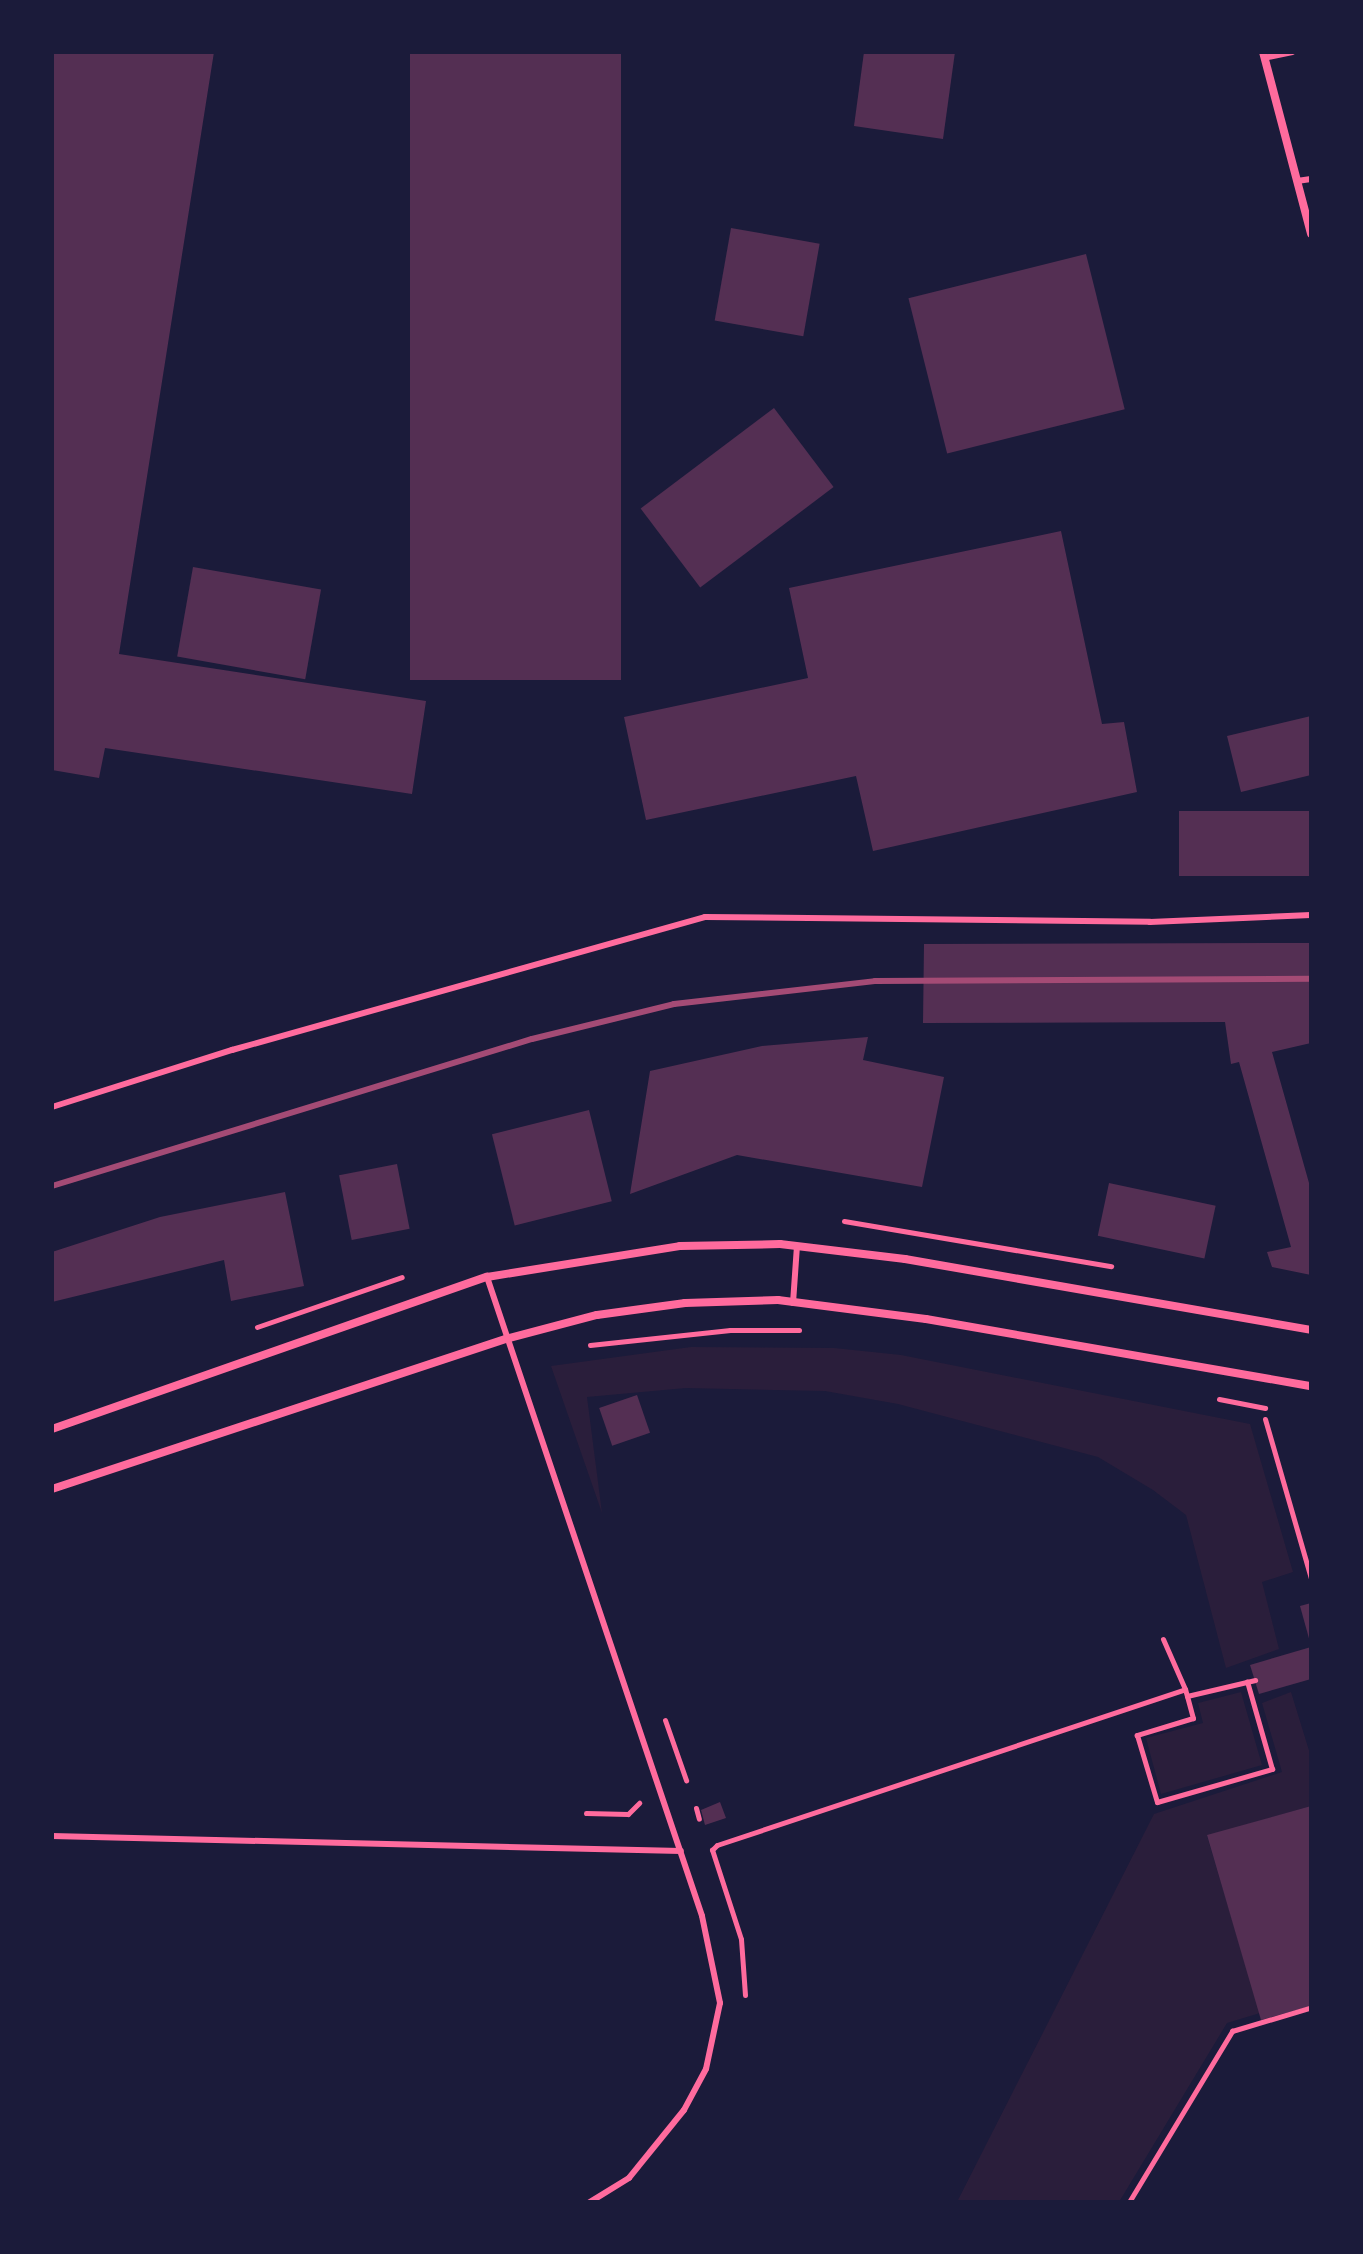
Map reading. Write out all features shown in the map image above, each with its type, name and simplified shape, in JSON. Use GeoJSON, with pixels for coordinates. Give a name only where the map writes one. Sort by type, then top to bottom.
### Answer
{"type":"FeatureCollection","features":[{"type":"Feature","properties":{"kind":"street"},"geometry":{"type":"LineString","coordinates":[[1264,55],[1311,234]]}},
{"type":"Feature","properties":{"kind":"street"},"geometry":{"type":"LineString","coordinates":[[52,1429],[487,1277],[680,1246],[797,1246],[905,1259],[1311,1330]]}},
{"type":"Feature","properties":{"kind":"street"},"geometry":{"type":"LineString","coordinates":[[52,1489],[506,1339],[597,1315],[671,1305],[793,1303],[926,1319],[1311,1386]]}},
{"type":"Feature","properties":{"kind":"lane"},"geometry":{"type":"LineString","coordinates":[[1264,55],[1292,52]]}},
{"type":"Feature","properties":{"kind":"lane"},"geometry":{"type":"LineString","coordinates":[[1297,181],[1311,179]]}},
{"type":"Feature","properties":{"kind":"lane"},"geometry":{"type":"LineString","coordinates":[[52,1107],[232,1050],[705,917],[1150,922],[1311,915]]}},
{"type":"Feature","properties":{"kind":"lane"},"geometry":{"type":"LineString","coordinates":[[793,1303],[797,1246]]}},
{"type":"Feature","properties":{"kind":"lane"},"geometry":{"type":"LineString","coordinates":[[487,1277],[681,1851],[716,1966],[720,2003],[706,2069],[658,2149],[629,2178],[590,2202]]}},
{"type":"Feature","properties":{"kind":"lane"},"geometry":{"type":"LineString","coordinates":[[52,1836],[681,1851]]}},
{"type":"Feature","properties":{"kind":"path"},"geometry":{"type":"LineString","coordinates":[[844,1221],[1120,1268]]}},
{"type":"Feature","properties":{"kind":"path"},"geometry":{"type":"LineString","coordinates":[[573,1347],[730,1330],[813,1331]]}},
{"type":"Feature","properties":{"kind":"path"},"geometry":{"type":"LineString","coordinates":[[1205,1396],[1265,1408]]}},
{"type":"Feature","properties":{"kind":"path"},"geometry":{"type":"LineString","coordinates":[[1265,1419],[1311,1578]]}},
{"type":"Feature","properties":{"kind":"path"},"geometry":{"type":"LineString","coordinates":[[1163,1639],[1186,1692],[1193,1718],[1137,1735],[1157,1802],[1272,1769],[1247,1681]]}},
{"type":"Feature","properties":{"kind":"path"},"geometry":{"type":"LineString","coordinates":[[712,1850],[1186,1692],[1255,1680]]}},
{"type":"Feature","properties":{"kind":"path"},"geometry":{"type":"LineString","coordinates":[[586,1813],[628,1814],[642,1798]]}},
{"type":"Feature","properties":{"kind":"path"},"geometry":{"type":"LineString","coordinates":[[696,1808],[699,1819]]}},
{"type":"Feature","properties":{"kind":"path"},"geometry":{"type":"LineString","coordinates":[[1129,2202],[1232,2031],[1309,2008]]}},
{"type":"Feature","properties":{"kind":"shaded area"},"geometry":{"type":"Polygon","coordinates":[[[691,1347],[834,1348],[901,1355],[1250,1424],[1293,1572],[1262,1582],[1279,1649],[1226,1668],[1186,1515],[1153,1490],[1098,1457],[898,1404],[825,1391],[686,1388],[587,1397],[602,1513],[551,1366],[691,1347]]]}},
{"type":"Feature","properties":{"kind":"shaded area"},"geometry":{"type":"Polygon","coordinates":[[[1241,1692],[1262,1765],[1161,1794],[1146,1738],[1203,1723],[1198,1703],[1241,1692]]]}},
{"type":"Feature","properties":{"kind":"shaded area"},"geometry":{"type":"Polygon","coordinates":[[[1291,1692],[1311,1757],[1311,1806],[1207,1836],[1260,2013],[1227,2023],[1119,2202],[957,2202],[1154,1814],[1282,1772],[1262,1703],[1291,1692]]]}},
{"type":"Feature","properties":{"kind":"building"},"geometry":{"type":"Polygon","coordinates":[[[52,52],[214,52],[119,654],[426,701],[412,794],[105,748],[99,778],[52,770],[52,52]]]}},
{"type":"Feature","properties":{"kind":"building"},"geometry":{"type":"Polygon","coordinates":[[[410,52],[621,52],[621,680],[410,680],[410,52]]]}},
{"type":"Feature","properties":{"kind":"building"},"geometry":{"type":"Polygon","coordinates":[[[864,52],[955,52],[943,139],[854,126],[864,52]]]}},
{"type":"Feature","properties":{"kind":"building"},"geometry":{"type":"Polygon","coordinates":[[[731,228],[820,244],[803,336],[715,321],[731,228]]]}},
{"type":"Feature","properties":{"kind":"building"},"geometry":{"type":"Polygon","coordinates":[[[1086,254],[1125,409],[947,454],[908,298],[1086,254]]]}},
{"type":"Feature","properties":{"kind":"building"},"geometry":{"type":"Polygon","coordinates":[[[774,408],[834,487],[700,588],[641,509],[774,408]]]}},
{"type":"Feature","properties":{"kind":"building"},"geometry":{"type":"Polygon","coordinates":[[[1061,531],[1102,724],[1124,722],[1137,792],[873,851],[856,776],[646,820],[624,717],[808,678],[789,588],[1061,531]]]}},
{"type":"Feature","properties":{"kind":"building"},"geometry":{"type":"Polygon","coordinates":[[[193,567],[321,590],[305,679],[177,657],[193,567]]]}},
{"type":"Feature","properties":{"kind":"building"},"geometry":{"type":"Polygon","coordinates":[[[1311,716],[1311,775],[1241,792],[1227,736],[1311,716]]]}},
{"type":"Feature","properties":{"kind":"building"},"geometry":{"type":"Polygon","coordinates":[[[1179,811],[1311,811],[1311,876],[1179,876],[1179,811]]]}},
{"type":"Feature","properties":{"kind":"building"},"geometry":{"type":"Polygon","coordinates":[[[1311,943],[1311,1043],[1272,1052],[1311,1190],[1311,1275],[1272,1267],[1267,1252],[1291,1247],[1239,1062],[1231,1064],[1225,1022],[923,1023],[924,944],[1311,943]]]}},
{"type":"Feature","properties":{"kind":"building"},"geometry":{"type":"Polygon","coordinates":[[[868,1037],[863,1060],[944,1077],[922,1187],[737,1155],[630,1194],[650,1071],[762,1046],[868,1037]]]}},
{"type":"Feature","properties":{"kind":"building"},"geometry":{"type":"Polygon","coordinates":[[[589,1110],[612,1201],[515,1225],[492,1134],[589,1110]]]}},
{"type":"Feature","properties":{"kind":"building"},"geometry":{"type":"Polygon","coordinates":[[[397,1164],[410,1229],[352,1240],[339,1175],[397,1164]]]}},
{"type":"Feature","properties":{"kind":"building"},"geometry":{"type":"Polygon","coordinates":[[[1109,1183],[1216,1206],[1204,1258],[1098,1236],[1109,1183]]]}},
{"type":"Feature","properties":{"kind":"building"},"geometry":{"type":"Polygon","coordinates":[[[285,1192],[304,1286],[231,1301],[224,1260],[52,1302],[52,1252],[160,1217],[285,1192]]]}},
{"type":"Feature","properties":{"kind":"building"},"geometry":{"type":"Polygon","coordinates":[[[637,1395],[650,1433],[612,1446],[599,1408],[637,1395]]]}},
{"type":"Feature","properties":{"kind":"building"},"geometry":{"type":"Polygon","coordinates":[[[1311,1603],[1311,1642],[1310,1642],[1300,1606],[1311,1603]]]}},
{"type":"Feature","properties":{"kind":"building"},"geometry":{"type":"Polygon","coordinates":[[[1311,1647],[1311,1679],[1259,1694],[1250,1665],[1311,1647]]]}},
{"type":"Feature","properties":{"kind":"building"},"geometry":{"type":"Polygon","coordinates":[[[720,1802],[726,1818],[705,1825],[701,1810],[720,1802]]]}},
{"type":"Feature","properties":{"kind":"building"},"geometry":{"type":"Polygon","coordinates":[[[1311,1806],[1311,2006],[1261,2020],[1207,1835],[1311,1806]]]}},
{"type":"Feature","properties":{"kind":"railway"},"geometry":{"type":"LineString","coordinates":[[52,1186],[532,1039],[674,1004],[875,981],[1311,979]]}}]}
